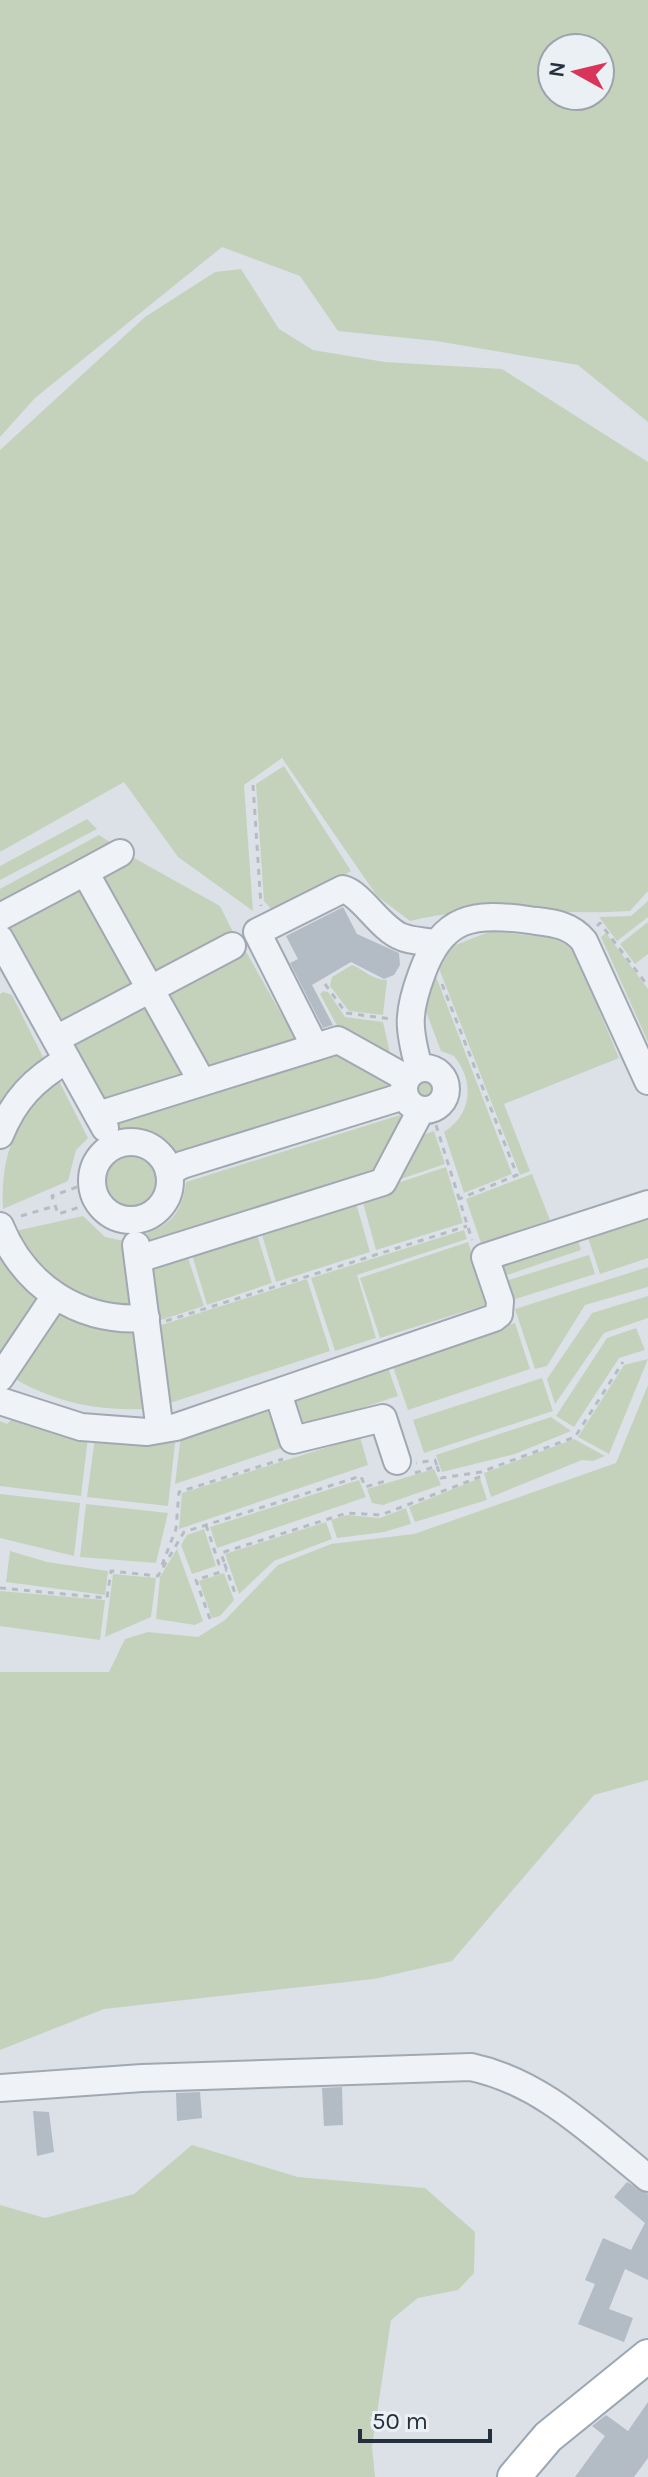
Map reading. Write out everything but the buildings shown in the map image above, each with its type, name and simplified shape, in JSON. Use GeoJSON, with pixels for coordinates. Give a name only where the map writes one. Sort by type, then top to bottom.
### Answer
{"type":"FeatureCollection","features":[{"type":"Feature","properties":{"kind":"main road"},"geometry":{"type":"LineString","coordinates":[[514,2477],[548,2437],[648,2356]]}},
{"type":"Feature","properties":{"kind":"street"},"geometry":{"type":"LineString","coordinates":[[0,917],[120,853]]}},
{"type":"Feature","properties":{"kind":"street"},"geometry":{"type":"LineString","coordinates":[[85,872],[202,1082]]}},
{"type":"Feature","properties":{"kind":"street"},"geometry":{"type":"LineString","coordinates":[[315,1047],[257,932],[343,889],[352,893],[368,912],[401,937],[429,954]]}},
{"type":"Feature","properties":{"kind":"street"},"geometry":{"type":"LineString","coordinates":[[138,1259],[383,1182],[416,1093],[409,1021],[429,954],[450,928],[478,919],[515,918],[570,927],[590,950],[648,1081]]}},
{"type":"Feature","properties":{"kind":"street"},"geometry":{"type":"LineString","coordinates":[[1,1130],[23,1094],[62,1050],[150,989],[232,946]]}},
{"type":"Feature","properties":{"kind":"street"},"geometry":{"type":"LineString","coordinates":[[4,958],[62,1050],[115,1145]]}},
{"type":"Feature","properties":{"kind":"street"},"geometry":{"type":"LineString","coordinates":[[98,1115],[338,1040],[416,1093]]}},
{"type":"Feature","properties":{"kind":"street"},"geometry":{"type":"LineString","coordinates":[[169,1172],[182,1165],[416,1093]]}},
{"type":"Feature","properties":{"kind":"street"},"geometry":{"type":"LineString","coordinates":[[144,1144],[160,1155],[169,1172],[168,1195],[162,1205],[144,1218],[114,1217],[94,1195],[95,1166],[115,1145],[144,1144]]}},
{"type":"Feature","properties":{"kind":"street"},"geometry":{"type":"LineString","coordinates":[[0,1401],[81,1427],[147,1432],[176,1427],[494,1318],[499,1314],[500,1301],[485,1257],[648,1204]]}},
{"type":"Feature","properties":{"kind":"street"},"geometry":{"type":"LineString","coordinates":[[133,1220],[158,1416]]}},
{"type":"Feature","properties":{"kind":"street"},"geometry":{"type":"LineString","coordinates":[[7,1222],[18,1261],[55,1296],[101,1316],[146,1322]]}},
{"type":"Feature","properties":{"kind":"street"},"geometry":{"type":"LineString","coordinates":[[55,1296],[0,1381],[40,1403],[71,1411],[158,1416],[254,1388],[278,1393]]}},
{"type":"Feature","properties":{"kind":"street"},"geometry":{"type":"LineString","coordinates":[[278,1393],[293,1440],[383,1418],[401,1470]]}},
{"type":"Feature","properties":{"kind":"street"},"geometry":{"type":"LineString","coordinates":[[0,2088],[128,2078],[471,2067],[505,2075],[538,2091],[648,2178]]}},
{"type":"Feature","properties":{"kind":"path"},"geometry":{"type":"LineString","coordinates":[[253,785],[263,930]]}},
{"type":"Feature","properties":{"kind":"path"},"geometry":{"type":"LineString","coordinates":[[592,930],[600,923],[648,986]]}},
{"type":"Feature","properties":{"kind":"path"},"geometry":{"type":"LineString","coordinates":[[429,954],[517,1175],[459,1199]]}},
{"type":"Feature","properties":{"kind":"path"},"geometry":{"type":"LineString","coordinates":[[325,984],[346,1013],[409,1021]]}},
{"type":"Feature","properties":{"kind":"path"},"geometry":{"type":"LineString","coordinates":[[433,1000],[446,994]]}},
{"type":"Feature","properties":{"kind":"path"},"geometry":{"type":"LineString","coordinates":[[416,1093],[459,1199],[478,1259],[485,1257]]}},
{"type":"Feature","properties":{"kind":"path"},"geometry":{"type":"LineString","coordinates":[[77,1187],[52,1196],[55,1206],[58,1214],[83,1206]]}},
{"type":"Feature","properties":{"kind":"path"},"geometry":{"type":"LineString","coordinates":[[7,1222],[55,1206]]}},
{"type":"Feature","properties":{"kind":"path"},"geometry":{"type":"LineString","coordinates":[[146,1322],[467,1226]]}},
{"type":"Feature","properties":{"kind":"path"},"geometry":{"type":"LineString","coordinates":[[158,1576],[184,1532],[361,1476],[365,1487],[401,1470],[435,1460],[441,1478],[481,1472],[575,1437],[623,1362]]}},
{"type":"Feature","properties":{"kind":"path"},"geometry":{"type":"LineString","coordinates":[[158,1576],[176,1529],[179,1492],[283,1459]]}},
{"type":"Feature","properties":{"kind":"path"},"geometry":{"type":"LineString","coordinates":[[401,1470],[437,1466]]}},
{"type":"Feature","properties":{"kind":"path"},"geometry":{"type":"LineString","coordinates":[[236,1596],[221,1553],[347,1513],[381,1515],[482,1476],[481,1472]]}},
{"type":"Feature","properties":{"kind":"path"},"geometry":{"type":"LineString","coordinates":[[206,1525],[219,1564],[224,1562]]}},
{"type":"Feature","properties":{"kind":"path"},"geometry":{"type":"LineString","coordinates":[[210,1619],[196,1580],[227,1570]]}},
{"type":"Feature","properties":{"kind":"path"},"geometry":{"type":"LineString","coordinates":[[0,1588],[107,1598],[111,1571],[158,1576]]}},
{"type":"Feature","properties":{"kind":"green space"},"geometry":{"type":"Polygon","coordinates":[[[0,0],[648,0],[648,422],[578,365],[436,341],[338,331],[300,276],[222,247],[35,398],[0,437],[0,0]]]}},
{"type":"Feature","properties":{"kind":"green space"},"geometry":{"type":"Polygon","coordinates":[[[241,269],[279,329],[313,350],[385,362],[502,369],[648,462],[648,891],[630,911],[492,911],[410,921],[377,896],[282,758],[244,785],[253,911],[178,857],[124,782],[0,852],[0,450],[145,317],[215,272],[241,269]]]}},
{"type":"Feature","properties":{"kind":"green space"},"geometry":{"type":"Polygon","coordinates":[[[284,766],[351,871],[275,913],[264,901],[256,784],[284,766]]]}},
{"type":"Feature","properties":{"kind":"green space"},"geometry":{"type":"Polygon","coordinates":[[[87,819],[97,829],[0,880],[0,866],[87,819]]]}},
{"type":"Feature","properties":{"kind":"green space"},"geometry":{"type":"Polygon","coordinates":[[[99,835],[116,846],[0,909],[0,889],[99,835]]]}},
{"type":"Feature","properties":{"kind":"green space"},"geometry":{"type":"Polygon","coordinates":[[[127,854],[220,906],[233,932],[152,977],[92,874],[127,854]]]}},
{"type":"Feature","properties":{"kind":"green space"},"geometry":{"type":"Polygon","coordinates":[[[82,880],[138,985],[59,1028],[0,925],[82,880]]]}},
{"type":"Feature","properties":{"kind":"green space"},"geometry":{"type":"Polygon","coordinates":[[[648,901],[648,917],[617,941],[599,917],[631,916],[648,901]]]}},
{"type":"Feature","properties":{"kind":"green space"},"geometry":{"type":"Polygon","coordinates":[[[648,922],[648,954],[635,964],[620,944],[648,922]]]}},
{"type":"Feature","properties":{"kind":"green space"},"geometry":{"type":"Polygon","coordinates":[[[491,931],[562,939],[574,950],[619,1058],[504,1104],[530,1171],[520,1175],[438,966],[453,946],[491,931]]]}},
{"type":"Feature","properties":{"kind":"green space"},"geometry":{"type":"Polygon","coordinates":[[[606,933],[648,989],[648,1042],[601,937],[606,933]]]}},
{"type":"Feature","properties":{"kind":"green space"},"geometry":{"type":"Polygon","coordinates":[[[244,948],[296,1040],[205,1070],[159,992],[244,948]]]}},
{"type":"Feature","properties":{"kind":"green space"},"geometry":{"type":"Polygon","coordinates":[[[352,965],[373,977],[387,980],[383,1015],[349,1011],[330,986],[332,977],[352,965]]]}},
{"type":"Feature","properties":{"kind":"green space"},"geometry":{"type":"Polygon","coordinates":[[[435,974],[512,1174],[464,1193],[444,1132],[465,1107],[467,1087],[461,1066],[454,1056],[441,1051],[424,1006],[435,974]]]}},
{"type":"Feature","properties":{"kind":"green space"},"geometry":{"type":"Polygon","coordinates":[[[328,992],[345,1017],[383,1022],[390,1053],[381,1057],[341,1033],[320,994],[328,992]]]}},
{"type":"Feature","properties":{"kind":"green space"},"geometry":{"type":"Polygon","coordinates":[[[0,994],[12,995],[45,1061],[0,1114],[0,994]]]}},
{"type":"Feature","properties":{"kind":"green space"},"geometry":{"type":"Polygon","coordinates":[[[146,1000],[186,1075],[103,1102],[68,1042],[146,1000]]]}},
{"type":"Feature","properties":{"kind":"green space"},"geometry":{"type":"Polygon","coordinates":[[[337,1047],[397,1084],[392,1090],[175,1157],[157,1136],[141,1131],[113,1130],[109,1117],[337,1047]]]}},
{"type":"Feature","properties":{"kind":"green space"},"geometry":{"type":"Polygon","coordinates":[[[55,1073],[88,1138],[76,1150],[68,1181],[3,1209],[5,1168],[15,1135],[22,1119],[55,1073]]]}},
{"type":"Feature","properties":{"kind":"green space"},"geometry":{"type":"Polygon","coordinates":[[[426,1075],[436,1079],[440,1089],[436,1099],[426,1103],[416,1099],[412,1089],[416,1079],[426,1075]]]}},
{"type":"Feature","properties":{"kind":"green space"},"geometry":{"type":"Polygon","coordinates":[[[400,1115],[403,1125],[379,1179],[149,1250],[147,1233],[164,1225],[175,1214],[186,1182],[400,1115]]]}},
{"type":"Feature","properties":{"kind":"green space"},"geometry":{"type":"Polygon","coordinates":[[[434,1131],[445,1164],[395,1181],[409,1140],[434,1131]]]}},
{"type":"Feature","properties":{"kind":"green space"},"geometry":{"type":"Polygon","coordinates":[[[138,1148],[159,1163],[165,1182],[163,1195],[155,1206],[138,1216],[124,1216],[107,1206],[99,1195],[97,1175],[107,1158],[118,1150],[138,1148]]]}},
{"type":"Feature","properties":{"kind":"green space"},"geometry":{"type":"Polygon","coordinates":[[[446,1167],[463,1223],[376,1250],[361,1195],[446,1167]]]}},
{"type":"Feature","properties":{"kind":"green space"},"geometry":{"type":"Polygon","coordinates":[[[532,1174],[550,1220],[481,1243],[466,1199],[532,1174]]]}},
{"type":"Feature","properties":{"kind":"green space"},"geometry":{"type":"Polygon","coordinates":[[[354,1196],[370,1252],[276,1282],[260,1228],[354,1196]]]}},
{"type":"Feature","properties":{"kind":"green space"},"geometry":{"type":"Polygon","coordinates":[[[83,1216],[105,1237],[124,1241],[135,1313],[59,1293],[11,1232],[83,1216]]]}},
{"type":"Feature","properties":{"kind":"green space"},"geometry":{"type":"Polygon","coordinates":[[[648,1216],[648,1258],[600,1274],[587,1235],[648,1216]]]}},
{"type":"Feature","properties":{"kind":"green space"},"geometry":{"type":"Polygon","coordinates":[[[255,1228],[272,1283],[207,1305],[190,1248],[255,1228]]]}},
{"type":"Feature","properties":{"kind":"green space"},"geometry":{"type":"Polygon","coordinates":[[[464,1230],[467,1239],[357,1275],[376,1338],[335,1351],[311,1278],[464,1230]]]}},
{"type":"Feature","properties":{"kind":"green space"},"geometry":{"type":"Polygon","coordinates":[[[575,1231],[581,1250],[501,1277],[495,1258],[575,1231]]]}},
{"type":"Feature","properties":{"kind":"green space"},"geometry":{"type":"Polygon","coordinates":[[[0,1240],[47,1298],[0,1365],[0,1240]]]}},
{"type":"Feature","properties":{"kind":"green space"},"geometry":{"type":"Polygon","coordinates":[[[468,1242],[488,1304],[380,1338],[360,1278],[468,1242]]]}},
{"type":"Feature","properties":{"kind":"green space"},"geometry":{"type":"Polygon","coordinates":[[[185,1249],[204,1306],[158,1321],[150,1261],[185,1249]]]}},
{"type":"Feature","properties":{"kind":"green space"},"geometry":{"type":"Polygon","coordinates":[[[589,1255],[595,1274],[509,1301],[502,1282],[589,1255]]]}},
{"type":"Feature","properties":{"kind":"green space"},"geometry":{"type":"Polygon","coordinates":[[[648,1267],[648,1287],[585,1305],[547,1366],[535,1369],[515,1309],[648,1267]]]}},
{"type":"Feature","properties":{"kind":"green space"},"geometry":{"type":"Polygon","coordinates":[[[307,1279],[330,1351],[167,1404],[158,1326],[307,1279]]]}},
{"type":"Feature","properties":{"kind":"green space"},"geometry":{"type":"Polygon","coordinates":[[[648,1296],[648,1318],[604,1333],[555,1404],[547,1379],[592,1313],[648,1296]]]}},
{"type":"Feature","properties":{"kind":"green space"},"geometry":{"type":"Polygon","coordinates":[[[55,1305],[136,1325],[149,1409],[94,1407],[60,1399],[10,1376],[55,1305]]]}},
{"type":"Feature","properties":{"kind":"green space"},"geometry":{"type":"Polygon","coordinates":[[[515,1323],[530,1369],[408,1410],[392,1364],[515,1323]]]}},
{"type":"Feature","properties":{"kind":"green space"},"geometry":{"type":"Polygon","coordinates":[[[636,1328],[645,1350],[619,1358],[574,1427],[556,1416],[607,1338],[636,1328]]]}},
{"type":"Feature","properties":{"kind":"green space"},"geometry":{"type":"Polygon","coordinates":[[[648,1359],[609,1454],[578,1437],[624,1365],[648,1359]]]}},
{"type":"Feature","properties":{"kind":"green space"},"geometry":{"type":"Polygon","coordinates":[[[387,1365],[398,1396],[300,1428],[290,1397],[387,1365]]]}},
{"type":"Feature","properties":{"kind":"green space"},"geometry":{"type":"Polygon","coordinates":[[[542,1378],[553,1411],[424,1453],[413,1420],[542,1378]]]}},
{"type":"Feature","properties":{"kind":"green space"},"geometry":{"type":"Polygon","coordinates":[[[648,1385],[648,1780],[594,1795],[452,1961],[374,1979],[104,2009],[0,2050],[0,1672],[109,1672],[125,1639],[148,1632],[198,1637],[225,1620],[278,1565],[331,1544],[414,1534],[616,1463],[648,1385]]]}},
{"type":"Feature","properties":{"kind":"green space"},"geometry":{"type":"Polygon","coordinates":[[[271,1407],[284,1447],[175,1484],[181,1435],[271,1407]]]}},
{"type":"Feature","properties":{"kind":"green space"},"geometry":{"type":"Polygon","coordinates":[[[16,1415],[88,1437],[81,1496],[0,1486],[0,1421],[7,1424],[16,1415]]]}},
{"type":"Feature","properties":{"kind":"green space"},"geometry":{"type":"Polygon","coordinates":[[[551,1417],[571,1431],[515,1454],[442,1472],[436,1455],[551,1417]]]}},
{"type":"Feature","properties":{"kind":"green space"},"geometry":{"type":"Polygon","coordinates":[[[176,1435],[168,1506],[87,1497],[95,1437],[176,1435]]]}},
{"type":"Feature","properties":{"kind":"green space"},"geometry":{"type":"Polygon","coordinates":[[[360,1437],[368,1465],[179,1529],[182,1493],[360,1437]]]}},
{"type":"Feature","properties":{"kind":"green space"},"geometry":{"type":"Polygon","coordinates":[[[574,1439],[605,1456],[593,1461],[582,1460],[491,1497],[484,1473],[574,1439]]]}},
{"type":"Feature","properties":{"kind":"green space"},"geometry":{"type":"Polygon","coordinates":[[[434,1469],[441,1485],[383,1505],[372,1503],[367,1489],[434,1469]]]}},
{"type":"Feature","properties":{"kind":"green space"},"geometry":{"type":"Polygon","coordinates":[[[480,1478],[487,1500],[415,1522],[409,1507],[480,1478]]]}},
{"type":"Feature","properties":{"kind":"green space"},"geometry":{"type":"Polygon","coordinates":[[[359,1480],[366,1497],[217,1548],[210,1527],[359,1480]]]}},
{"type":"Feature","properties":{"kind":"green space"},"geometry":{"type":"Polygon","coordinates":[[[0,1494],[80,1503],[74,1556],[0,1538],[0,1494]]]}},
{"type":"Feature","properties":{"kind":"green space"},"geometry":{"type":"Polygon","coordinates":[[[86,1504],[168,1513],[156,1563],[80,1557],[86,1504]]]}},
{"type":"Feature","properties":{"kind":"green space"},"geometry":{"type":"Polygon","coordinates":[[[406,1508],[411,1524],[384,1532],[337,1538],[331,1520],[347,1515],[380,1518],[406,1508]]]}},
{"type":"Feature","properties":{"kind":"green space"},"geometry":{"type":"Polygon","coordinates":[[[326,1522],[332,1539],[274,1561],[239,1594],[225,1554],[326,1522]]]}},
{"type":"Feature","properties":{"kind":"green space"},"geometry":{"type":"Polygon","coordinates":[[[204,1529],[216,1566],[192,1574],[181,1545],[187,1535],[204,1529]]]}},
{"type":"Feature","properties":{"kind":"green space"},"geometry":{"type":"Polygon","coordinates":[[[177,1549],[203,1621],[195,1625],[156,1619],[160,1577],[177,1549]]]}},
{"type":"Feature","properties":{"kind":"green space"},"geometry":{"type":"Polygon","coordinates":[[[10,1551],[47,1562],[108,1571],[105,1595],[6,1582],[10,1551]]]}},
{"type":"Feature","properties":{"kind":"green space"},"geometry":{"type":"Polygon","coordinates":[[[224,1573],[234,1600],[220,1616],[212,1618],[199,1581],[224,1573]]]}},
{"type":"Feature","properties":{"kind":"green space"},"geometry":{"type":"Polygon","coordinates":[[[113,1574],[156,1578],[151,1617],[105,1637],[113,1574]]]}},
{"type":"Feature","properties":{"kind":"green space"},"geometry":{"type":"Polygon","coordinates":[[[0,1591],[105,1600],[100,1640],[0,1626],[0,1591]]]}},
{"type":"Feature","properties":{"kind":"green space"},"geometry":{"type":"Polygon","coordinates":[[[192,2145],[298,2177],[425,2188],[475,2232],[474,2273],[458,2290],[418,2298],[391,2320],[372,2447],[375,2477],[0,2477],[0,2205],[45,2218],[134,2194],[192,2145]]]}}]}
